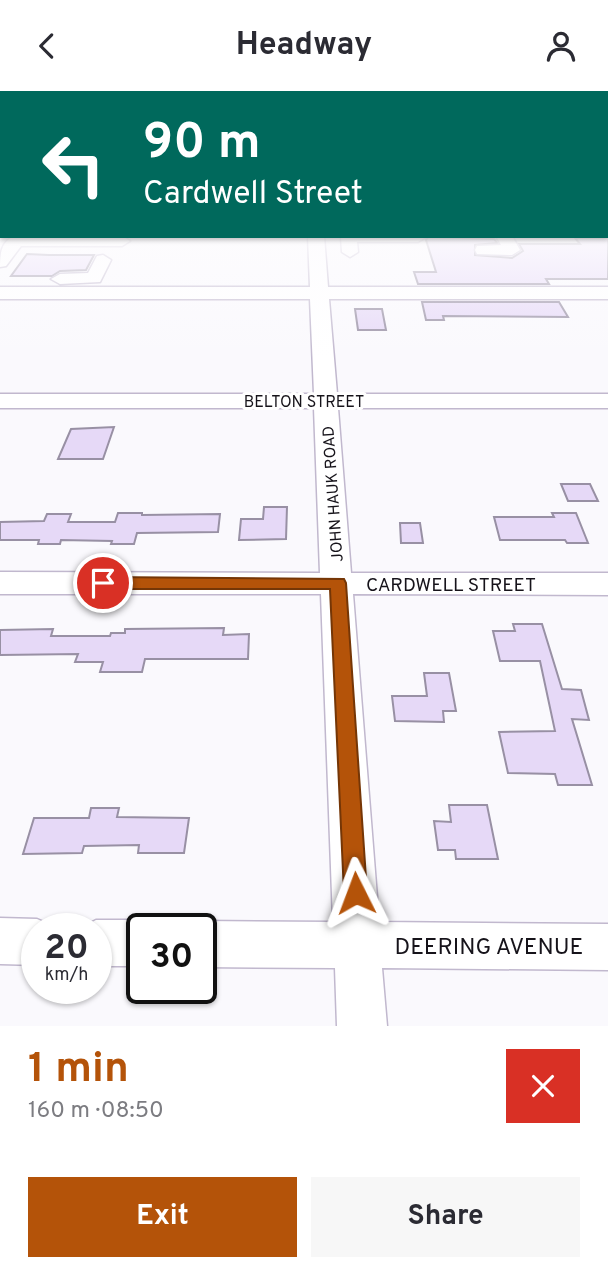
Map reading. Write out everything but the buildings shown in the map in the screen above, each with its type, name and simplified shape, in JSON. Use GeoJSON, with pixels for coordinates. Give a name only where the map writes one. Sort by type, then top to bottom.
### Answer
{"type":"FeatureCollection","features":[{"type":"Feature","properties":{"kind":"street"},"geometry":{"type":"LineString","coordinates":[[0,279],[91,279],[98,272]]}},
{"type":"Feature","properties":{"kind":"street","name":"JOHN HAUK ROAD"},"geometry":{"type":"LineString","coordinates":[[319,272],[362,1026]]}},
{"type":"Feature","properties":{"kind":"street"},"geometry":{"type":"LineString","coordinates":[[0,293],[608,293]]}},
{"type":"Feature","properties":{"kind":"street","name":"BELTON STREET"},"geometry":{"type":"LineString","coordinates":[[0,401],[608,401]]}},
{"type":"Feature","properties":{"kind":"street","name":"CARDWELL STREET"},"geometry":{"type":"LineString","coordinates":[[0,583],[608,584]]}},
{"type":"Feature","properties":{"kind":"street"},"geometry":{"type":"LineString","coordinates":[[0,941],[21,942]]}},
{"type":"Feature","properties":{"kind":"street","name":"DEERING AVENUE"},"geometry":{"type":"LineString","coordinates":[[217,944],[608,947]]}},
{"type":"Feature","properties":{"kind":"route"},"geometry":{"type":"LineString","coordinates":[[103,583],[338,583],[356,893]]}}]}
